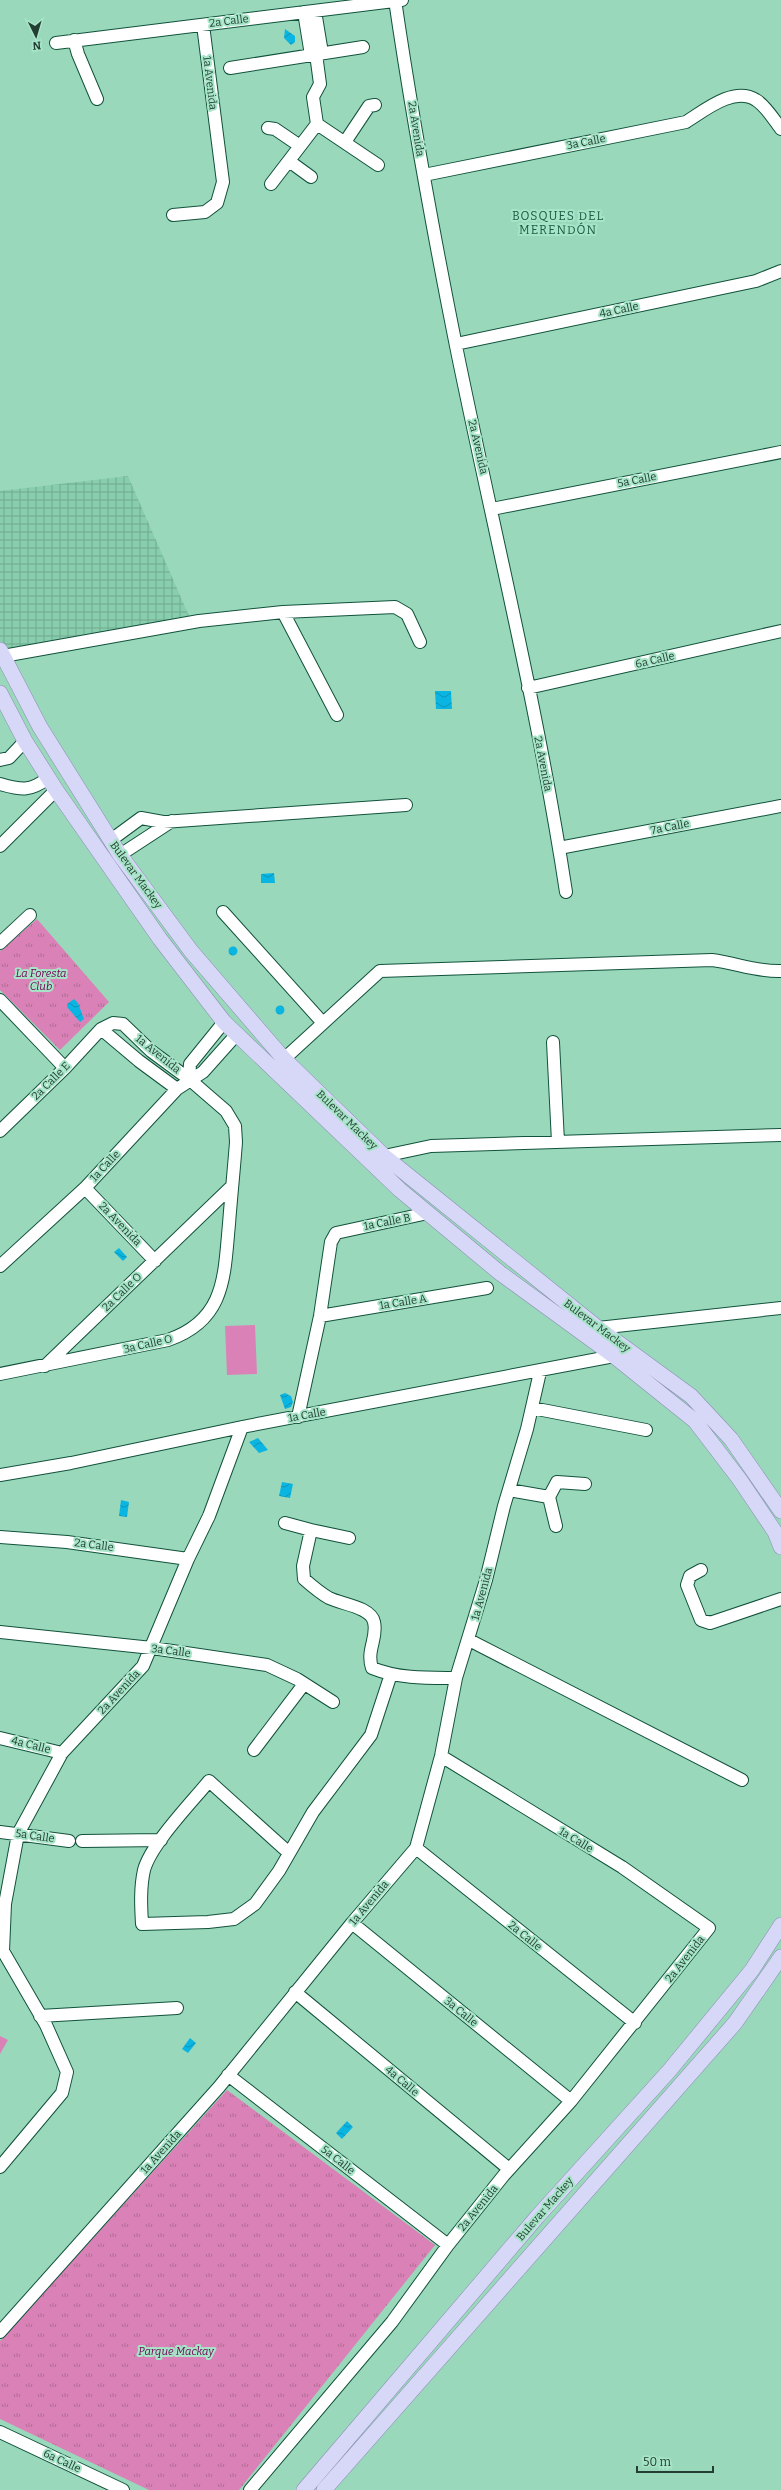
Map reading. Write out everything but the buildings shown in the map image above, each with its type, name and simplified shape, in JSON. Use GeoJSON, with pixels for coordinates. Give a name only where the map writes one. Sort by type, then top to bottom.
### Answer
{"type":"FeatureCollection","features":[{"type":"Feature","properties":{"kind":"main road","name":"Bulevar Mackey"},"geometry":{"type":"LineString","coordinates":[[1,653],[40,727],[120,855],[191,951],[284,1059],[384,1156],[598,1328],[691,1396],[731,1439],[781,1511]]}},
{"type":"Feature","properties":{"kind":"main road","name":"Bulevar Mackey"},"geometry":{"type":"LineString","coordinates":[[0,693],[25,741],[52,784],[96,844],[160,938],[224,1022],[400,1190],[500,1272],[614,1356],[695,1421],[740,1480],[775,1532],[781,1547]]}},
{"type":"Feature","properties":{"kind":"main road"},"geometry":{"type":"LineString","coordinates":[[96,844],[99,844],[112,860],[120,855]]}},
{"type":"Feature","properties":{"kind":"main road","name":"Bulevar Mackey"},"geometry":{"type":"LineString","coordinates":[[304,2490],[537,2217],[669,2071],[752,1970],[781,1924]]}},
{"type":"Feature","properties":{"kind":"main road","name":"Bulevar Mackey"},"geometry":{"type":"LineString","coordinates":[[324,2490],[735,2023],[781,1957]]}},
{"type":"Feature","properties":{"kind":"street","name":"2a Calle"},"geometry":{"type":"LineString","coordinates":[[56,43],[397,0]]}},
{"type":"Feature","properties":{"kind":"street","name":"2a Avenida"},"geometry":{"type":"LineString","coordinates":[[397,0],[424,175],[456,344],[492,509],[528,688],[566,892]]}},
{"type":"Feature","properties":{"kind":"street"},"geometry":{"type":"LineString","coordinates":[[271,184],[317,124],[313,97],[320,84],[316,54],[310,49],[310,12]]}},
{"type":"Feature","properties":{"kind":"street","name":"1a Avenida"},"geometry":{"type":"LineString","coordinates":[[173,215],[205,212],[218,203],[223,182],[203,25]]}},
{"type":"Feature","properties":{"kind":"street"},"geometry":{"type":"LineString","coordinates":[[74,40],[78,54],[97,99]]}},
{"type":"Feature","properties":{"kind":"street"},"geometry":{"type":"LineString","coordinates":[[230,68],[363,47]]}},
{"type":"Feature","properties":{"kind":"street","name":"3a Calle"},"geometry":{"type":"LineString","coordinates":[[424,175],[686,122],[717,103],[743,95],[757,101],[781,129]]}},
{"type":"Feature","properties":{"kind":"street"},"geometry":{"type":"LineString","coordinates":[[344,142],[369,106],[375,105]]}},
{"type":"Feature","properties":{"kind":"street"},"geometry":{"type":"LineString","coordinates":[[317,124],[378,165]]}},
{"type":"Feature","properties":{"kind":"street"},"geometry":{"type":"LineString","coordinates":[[268,128],[275,129],[300,146]]}},
{"type":"Feature","properties":{"kind":"street"},"geometry":{"type":"LineString","coordinates":[[289,161],[311,177]]}},
{"type":"Feature","properties":{"kind":"street","name":"4a Calle"},"geometry":{"type":"LineString","coordinates":[[456,344],[756,281],[781,271]]}},
{"type":"Feature","properties":{"kind":"street","name":"5a Calle"},"geometry":{"type":"LineString","coordinates":[[492,509],[781,452]]}},
{"type":"Feature","properties":{"kind":"street"},"geometry":{"type":"LineString","coordinates":[[1,653],[199,621],[282,612],[395,607],[407,614],[420,642]]}},
{"type":"Feature","properties":{"kind":"street"},"geometry":{"type":"LineString","coordinates":[[282,612],[337,715]]}},
{"type":"Feature","properties":{"kind":"street","name":"6a Calle"},"geometry":{"type":"LineString","coordinates":[[528,688],[781,631]]}},
{"type":"Feature","properties":{"kind":"street"},"geometry":{"type":"LineString","coordinates":[[0,760],[9,758],[25,741]]}},
{"type":"Feature","properties":{"kind":"street"},"geometry":{"type":"LineString","coordinates":[[0,784],[24,789],[52,784]]}},
{"type":"Feature","properties":{"kind":"street"},"geometry":{"type":"LineString","coordinates":[[0,846],[52,784]]}},
{"type":"Feature","properties":{"kind":"street"},"geometry":{"type":"LineString","coordinates":[[111,840],[141,818],[172,821],[406,805]]}},
{"type":"Feature","properties":{"kind":"street","name":"7a Calle"},"geometry":{"type":"LineString","coordinates":[[559,848],[781,806]]}},
{"type":"Feature","properties":{"kind":"street"},"geometry":{"type":"LineString","coordinates":[[120,855],[172,821]]}},
{"type":"Feature","properties":{"kind":"street"},"geometry":{"type":"LineString","coordinates":[[223,912],[323,1023]]}},
{"type":"Feature","properties":{"kind":"street"},"geometry":{"type":"LineString","coordinates":[[0,943],[30,915]]}},
{"type":"Feature","properties":{"kind":"street"},"geometry":{"type":"LineString","coordinates":[[284,1059],[380,971],[712,960],[736,963],[750,969],[781,971]]}},
{"type":"Feature","properties":{"kind":"street"},"geometry":{"type":"LineString","coordinates":[[0,1000],[65,1068]]}},
{"type":"Feature","properties":{"kind":"street"},"geometry":{"type":"LineString","coordinates":[[189,1079],[190,1064],[224,1022]]}},
{"type":"Feature","properties":{"kind":"street","name":"1a Avenida"},"geometry":{"type":"LineString","coordinates":[[177,1089],[139,1062],[101,1029],[113,1023],[123,1024],[151,1051],[189,1079],[226,1112],[235,1126],[236,1142],[232,1186]]}},
{"type":"Feature","properties":{"kind":"street","name":"2a Calle E"},"geometry":{"type":"LineString","coordinates":[[0,1131],[65,1068],[101,1029]]}},
{"type":"Feature","properties":{"kind":"street","name":"1a Calle"},"geometry":{"type":"LineString","coordinates":[[0,1266],[85,1188],[177,1089],[189,1079],[203,1072],[236,1034]]}},
{"type":"Feature","properties":{"kind":"street"},"geometry":{"type":"LineString","coordinates":[[553,1042],[558,1142]]}},
{"type":"Feature","properties":{"kind":"street"},"geometry":{"type":"LineString","coordinates":[[384,1156],[431,1146],[781,1135]]}},
{"type":"Feature","properties":{"kind":"street","name":"2a Calle O"},"geometry":{"type":"LineString","coordinates":[[45,1366],[232,1186]]}},
{"type":"Feature","properties":{"kind":"street","name":"3a Calle O"},"geometry":{"type":"LineString","coordinates":[[45,1366],[168,1340],[182,1335],[198,1325],[216,1301],[226,1271],[232,1186]]}},
{"type":"Feature","properties":{"kind":"street","name":"2a Avenida"},"geometry":{"type":"LineString","coordinates":[[85,1188],[155,1261]]}},
{"type":"Feature","properties":{"kind":"street","name":"1a Calle B"},"geometry":{"type":"LineString","coordinates":[[320,1316],[331,1242],[336,1233],[428,1213]]}},
{"type":"Feature","properties":{"kind":"street","name":"1a Calle A"},"geometry":{"type":"LineString","coordinates":[[320,1316],[487,1288]]}},
{"type":"Feature","properties":{"kind":"street"},"geometry":{"type":"LineString","coordinates":[[598,1328],[781,1308]]}},
{"type":"Feature","properties":{"kind":"street"},"geometry":{"type":"LineString","coordinates":[[298,1416],[320,1316]]}},
{"type":"Feature","properties":{"kind":"street","name":"1a Calle"},"geometry":{"type":"LineString","coordinates":[[0,1474],[131,1451],[242,1427],[540,1372],[614,1356]]}},
{"type":"Feature","properties":{"kind":"street"},"geometry":{"type":"LineString","coordinates":[[0,1374],[45,1366]]}},
{"type":"Feature","properties":{"kind":"street","name":"1a Avenida"},"geometry":{"type":"LineString","coordinates":[[0,2332],[228,2075],[352,1923],[416,1848],[441,1756],[456,1678],[469,1640],[532,1408],[540,1372]]}},
{"type":"Feature","properties":{"kind":"street"},"geometry":{"type":"LineString","coordinates":[[532,1408],[646,1430]]}},
{"type":"Feature","properties":{"kind":"street","name":"2a Avenida"},"geometry":{"type":"LineString","coordinates":[[1,1951],[5,1904],[18,1834],[62,1753],[143,1666],[152,1648],[188,1559],[209,1516],[242,1427]]}},
{"type":"Feature","properties":{"kind":"street"},"geometry":{"type":"LineString","coordinates":[[556,1526],[549,1498],[557,1482],[585,1484]]}},
{"type":"Feature","properties":{"kind":"street"},"geometry":{"type":"LineString","coordinates":[[509,1490],[549,1498]]}},
{"type":"Feature","properties":{"kind":"street"},"geometry":{"type":"LineString","coordinates":[[285,1523],[349,1538]]}},
{"type":"Feature","properties":{"kind":"street"},"geometry":{"type":"LineString","coordinates":[[311,1530],[303,1566],[304,1579],[329,1598],[368,1613],[374,1620],[375,1628],[369,1652],[372,1668],[391,1674],[428,1678],[456,1678]]}},
{"type":"Feature","properties":{"kind":"street","name":"2a Calle"},"geometry":{"type":"LineString","coordinates":[[0,1537],[75,1543],[188,1559]]}},
{"type":"Feature","properties":{"kind":"street"},"geometry":{"type":"LineString","coordinates":[[701,1570],[690,1576],[687,1585],[701,1620],[710,1623],[781,1599]]}},
{"type":"Feature","properties":{"kind":"street","name":"3a Calle"},"geometry":{"type":"LineString","coordinates":[[0,1632],[152,1648],[267,1665],[304,1684],[333,1702]]}},
{"type":"Feature","properties":{"kind":"street"},"geometry":{"type":"LineString","coordinates":[[469,1640],[742,1780]]}},
{"type":"Feature","properties":{"kind":"street"},"geometry":{"type":"LineString","coordinates":[[289,1853],[209,1780],[161,1840],[145,1868],[141,1891],[142,1924],[208,1922],[234,1919],[255,1904],[289,1853],[313,1812],[371,1735],[391,1674]]}},
{"type":"Feature","properties":{"kind":"street"},"geometry":{"type":"LineString","coordinates":[[254,1750],[304,1684]]}},
{"type":"Feature","properties":{"kind":"street","name":"4a Calle"},"geometry":{"type":"LineString","coordinates":[[0,1738],[62,1753]]}},
{"type":"Feature","properties":{"kind":"street","name":"1a Calle"},"geometry":{"type":"LineString","coordinates":[[441,1756],[622,1867],[709,1928]]}},
{"type":"Feature","properties":{"kind":"street","name":"5a Calle"},"geometry":{"type":"LineString","coordinates":[[0,1832],[69,1841]]}},
{"type":"Feature","properties":{"kind":"street"},"geometry":{"type":"LineString","coordinates":[[82,1841],[161,1840]]}},
{"type":"Feature","properties":{"kind":"street","name":"2a Calle"},"geometry":{"type":"LineString","coordinates":[[416,1848],[635,2023]]}},
{"type":"Feature","properties":{"kind":"street","name":"3a Calle"},"geometry":{"type":"LineString","coordinates":[[352,1923],[570,2101]]}},
{"type":"Feature","properties":{"kind":"street","name":"2a Avenida"},"geometry":{"type":"LineString","coordinates":[[250,2490],[392,2322],[448,2246],[509,2169],[570,2101],[635,2023],[709,1928]]}},
{"type":"Feature","properties":{"kind":"street"},"geometry":{"type":"LineString","coordinates":[[0,2167],[62,2093],[66,2084],[67,2072],[40,2016],[1,1951]]}},
{"type":"Feature","properties":{"kind":"street","name":"4a Calle"},"geometry":{"type":"LineString","coordinates":[[295,1992],[509,2169]]}},
{"type":"Feature","properties":{"kind":"street"},"geometry":{"type":"LineString","coordinates":[[40,2016],[177,2008]]}},
{"type":"Feature","properties":{"kind":"street","name":"5a Calle"},"geometry":{"type":"LineString","coordinates":[[228,2075],[448,2246]]}},
{"type":"Feature","properties":{"kind":"street","name":"6a Calle"},"geometry":{"type":"LineString","coordinates":[[0,2432],[123,2490]]}},
{"type":"Feature","properties":{"kind":"shaded area"},"geometry":{"type":"Polygon","coordinates":[[[128,476],[189,616],[3,650],[0,642],[0,491],[128,476]]]}},
{"type":"Feature","properties":{"kind":"green space","name":"La Foresta Club"},"geometry":{"type":"Polygon","coordinates":[[[37,919],[109,1002],[60,1050],[0,990],[0,951],[37,919]]]}},
{"type":"Feature","properties":{"kind":"green space"},"geometry":{"type":"Polygon","coordinates":[[[255,1325],[257,1374],[227,1375],[225,1326],[255,1325]]]}},
{"type":"Feature","properties":{"kind":"green space"},"geometry":{"type":"Polygon","coordinates":[[[0,2036],[8,2040],[0,2054],[0,2036]]]}},
{"type":"Feature","properties":{"kind":"green space","name":"Parque Mackay"},"geometry":{"type":"Polygon","coordinates":[[[227,2090],[435,2245],[239,2490],[149,2490],[0,2419],[0,2341],[227,2090]]]}},
{"type":"Feature","properties":{"kind":"water"},"geometry":{"type":"Polygon","coordinates":[[[285,29],[295,36],[295,42],[291,45],[284,38],[285,29]]]}},
{"type":"Feature","properties":{"kind":"water"},"geometry":{"type":"Polygon","coordinates":[[[435,691],[451,691],[452,709],[436,709],[435,691]]]}},
{"type":"Feature","properties":{"kind":"water"},"geometry":{"type":"Polygon","coordinates":[[[274,873],[275,883],[261,883],[261,874],[274,873]]]}},
{"type":"Feature","properties":{"kind":"water"},"geometry":{"type":"Polygon","coordinates":[[[233,946],[238,951],[233,956],[228,951],[233,946]]]}},
{"type":"Feature","properties":{"kind":"water"},"geometry":{"type":"Polygon","coordinates":[[[74,999],[78,1003],[84,1019],[80,1022],[67,1007],[67,1004],[74,999]]]}},
{"type":"Feature","properties":{"kind":"water"},"geometry":{"type":"Polygon","coordinates":[[[278,1006],[282,1006],[284,1010],[282,1014],[278,1014],[276,1012],[276,1008],[278,1006]]]}},
{"type":"Feature","properties":{"kind":"water"},"geometry":{"type":"Polygon","coordinates":[[[119,1248],[127,1257],[123,1261],[114,1252],[119,1248]]]}},
{"type":"Feature","properties":{"kind":"water"},"geometry":{"type":"Polygon","coordinates":[[[285,1393],[291,1396],[293,1402],[291,1407],[285,1409],[280,1395],[285,1393]]]}},
{"type":"Feature","properties":{"kind":"water"},"geometry":{"type":"Polygon","coordinates":[[[258,1438],[268,1450],[259,1453],[249,1442],[258,1438]]]}},
{"type":"Feature","properties":{"kind":"water"},"geometry":{"type":"Polygon","coordinates":[[[282,1482],[293,1484],[290,1498],[279,1496],[282,1482]]]}},
{"type":"Feature","properties":{"kind":"water"},"geometry":{"type":"Polygon","coordinates":[[[121,1500],[129,1502],[127,1517],[119,1516],[121,1500]]]}},
{"type":"Feature","properties":{"kind":"water"},"geometry":{"type":"Polygon","coordinates":[[[190,2038],[196,2043],[188,2053],[182,2049],[190,2038]]]}},
{"type":"Feature","properties":{"kind":"water"},"geometry":{"type":"Polygon","coordinates":[[[347,2121],[353,2127],[342,2139],[336,2133],[347,2121]]]}},
{"type":"Feature","properties":{"kind":"district","name":"BOSQUES DEL MERENDÓN"},"geometry":{"type":"Point","coordinates":[558,223]}}]}
